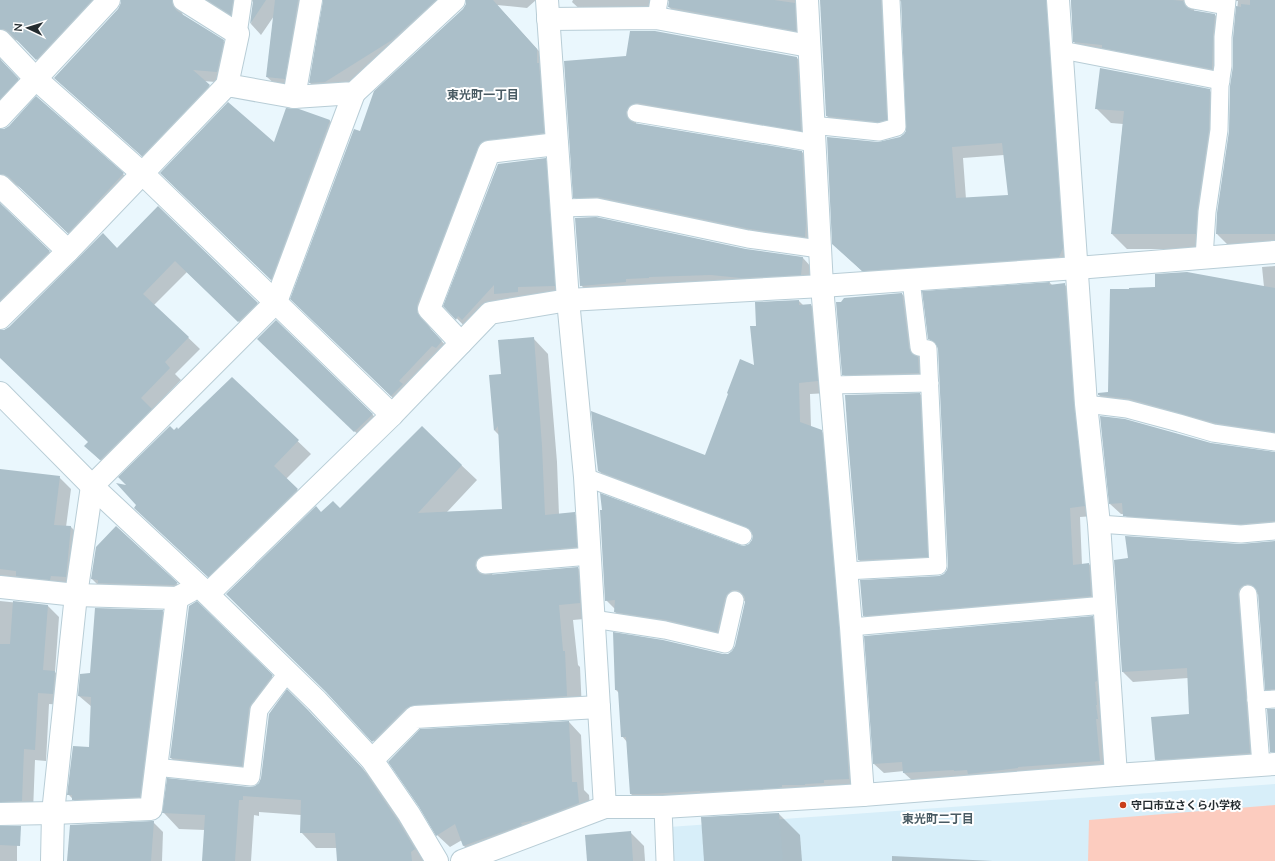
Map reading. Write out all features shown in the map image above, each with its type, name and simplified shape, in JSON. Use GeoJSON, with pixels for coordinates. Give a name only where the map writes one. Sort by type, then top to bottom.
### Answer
{"type":"FeatureCollection","features":[{"type":"Feature","properties":{"kind":"street"},"geometry":{"type":"LineString","coordinates":[[0,117],[109,0]]}},
{"type":"Feature","properties":{"kind":"street"},"geometry":{"type":"LineString","coordinates":[[0,318],[68,251],[228,85],[238,34],[184,0]]}},
{"type":"Feature","properties":{"kind":"street"},"geometry":{"type":"LineString","coordinates":[[294,97],[310,0]]}},
{"type":"Feature","properties":{"kind":"street"},"geometry":{"type":"LineString","coordinates":[[52,861],[53,813],[76,595],[92,486],[276,302],[354,93],[454,0]]}},
{"type":"Feature","properties":{"kind":"street"},"geometry":{"type":"LineString","coordinates":[[807,0],[819,249],[851,627],[863,795]]}},
{"type":"Feature","properties":{"kind":"street"},"geometry":{"type":"LineString","coordinates":[[1058,0],[1086,404],[1106,605],[1116,775]]}},
{"type":"Feature","properties":{"kind":"street"},"geometry":{"type":"LineString","coordinates":[[605,807],[585,477],[568,300],[558,144],[547,10],[657,9],[809,46]]}},
{"type":"Feature","properties":{"kind":"street"},"geometry":{"type":"LineString","coordinates":[[0,41],[36,79],[142,173],[392,415]]}},
{"type":"Feature","properties":{"kind":"street"},"geometry":{"type":"LineString","coordinates":[[228,85],[294,97],[354,93]]}},
{"type":"Feature","properties":{"kind":"street"},"geometry":{"type":"LineString","coordinates":[[461,343],[429,309],[489,152],[558,144]]}},
{"type":"Feature","properties":{"kind":"street"},"geometry":{"type":"LineString","coordinates":[[0,186],[68,251]]}},
{"type":"Feature","properties":{"kind":"street"},"geometry":{"type":"LineString","coordinates":[[0,587],[76,595],[177,598],[204,590],[392,415],[490,313],[568,300],[912,280],[1275,252]]}},
{"type":"Feature","properties":{"kind":"street"},"geometry":{"type":"LineString","coordinates":[[0,394],[92,486],[204,590],[317,701],[372,760],[409,814],[437,861]]}},
{"type":"Feature","properties":{"kind":"street"},"geometry":{"type":"LineString","coordinates":[[0,814],[151,809],[177,598]]}},
{"type":"Feature","properties":{"kind":"street"},"geometry":{"type":"LineString","coordinates":[[372,760],[415,717],[599,707]]}},
{"type":"Feature","properties":{"kind":"street"},"geometry":{"type":"LineString","coordinates":[[462,861],[605,807],[663,807],[863,795],[1116,775],[1268,765]]}},
{"type":"Feature","properties":{"kind":"lane"},"geometry":{"type":"LineString","coordinates":[[238,34],[243,0]]}},
{"type":"Feature","properties":{"kind":"lane"},"geometry":{"type":"LineString","coordinates":[[636,113],[813,134],[879,132],[897,127],[891,0]]}},
{"type":"Feature","properties":{"kind":"lane"},"geometry":{"type":"LineString","coordinates":[[1193,0],[1226,3],[1219,130],[1206,212],[1204,258]]}},
{"type":"Feature","properties":{"kind":"lane"},"geometry":{"type":"LineString","coordinates":[[1062,50],[1221,81]]}},
{"type":"Feature","properties":{"kind":"lane"},"geometry":{"type":"LineString","coordinates":[[562,208],[597,207],[748,239],[819,249]]}},
{"type":"Feature","properties":{"kind":"lane"},"geometry":{"type":"LineString","coordinates":[[846,571],[938,566],[928,349],[919,347],[912,280]]}},
{"type":"Feature","properties":{"kind":"lane"},"geometry":{"type":"LineString","coordinates":[[830,385],[930,383]]}},
{"type":"Feature","properties":{"kind":"lane"},"geometry":{"type":"LineString","coordinates":[[1086,404],[1127,409],[1213,433],[1275,442]]}},
{"type":"Feature","properties":{"kind":"lane"},"geometry":{"type":"LineString","coordinates":[[585,477],[743,536]]}},
{"type":"Feature","properties":{"kind":"lane"},"geometry":{"type":"LineString","coordinates":[[1099,524],[1241,534],[1275,532]]}},
{"type":"Feature","properties":{"kind":"lane"},"geometry":{"type":"LineString","coordinates":[[485,565],[590,556]]}},
{"type":"Feature","properties":{"kind":"lane"},"geometry":{"type":"LineString","coordinates":[[1248,594],[1256,700],[1268,765]]}},
{"type":"Feature","properties":{"kind":"lane"},"geometry":{"type":"LineString","coordinates":[[593,619],[665,630],[725,644],[735,600]]}},
{"type":"Feature","properties":{"kind":"lane"},"geometry":{"type":"LineString","coordinates":[[851,627],[1106,605]]}},
{"type":"Feature","properties":{"kind":"lane"},"geometry":{"type":"LineString","coordinates":[[155,768],[251,777],[259,710],[288,672]]}},
{"type":"Feature","properties":{"kind":"lane"},"geometry":{"type":"LineString","coordinates":[[1256,700],[1275,699]]}},
{"type":"Feature","properties":{"kind":"lane"},"geometry":{"type":"LineString","coordinates":[[663,807],[665,861]]}},
{"type":"Feature","properties":{"kind":"shaded area","name":"守口市立さくら小学校"},"geometry":{"type":"Polygon","coordinates":[[[1275,784],[1275,861],[671,861],[669,827],[1275,784]]]}},
{"type":"Feature","properties":{"kind":"shaded area"},"geometry":{"type":"Polygon","coordinates":[[[1275,805],[1275,861],[1088,861],[1089,820],[1275,805]]]}},
{"type":"Feature","properties":{"kind":"building"},"geometry":{"type":"Polygon","coordinates":[[[0,0],[92,0],[36,60],[9,32],[4,29],[0,29],[0,0]]]}},
{"type":"Feature","properties":{"kind":"building"},"geometry":{"type":"Polygon","coordinates":[[[121,0],[172,0],[173,6],[177,11],[224,40],[217,72],[193,70],[210,85],[142,156],[54,78],[118,9],[121,0]]]}},
{"type":"Feature","properties":{"kind":"building"},"geometry":{"type":"Polygon","coordinates":[[[207,0],[233,0],[231,15],[207,0]]]}},
{"type":"Feature","properties":{"kind":"building"},"geometry":{"type":"Polygon","coordinates":[[[266,0],[250,24],[253,1],[266,0]]]}},
{"type":"Feature","properties":{"kind":"building"},"geometry":{"type":"Polygon","coordinates":[[[275,0],[298,0],[285,79],[266,77],[275,0]]]}},
{"type":"Feature","properties":{"kind":"building"},"geometry":{"type":"Polygon","coordinates":[[[323,0],[436,0],[392,40],[325,82],[309,83],[323,0]]]}},
{"type":"Feature","properties":{"kind":"building"},"geometry":{"type":"Polygon","coordinates":[[[466,0],[493,0],[537,49],[544,133],[488,140],[482,142],[478,147],[417,305],[417,312],[420,317],[442,341],[436,348],[432,346],[399,381],[403,384],[391,396],[290,299],[354,129],[360,131],[374,91],[463,9],[466,4],[466,0]]]}},
{"type":"Feature","properties":{"kind":"building"},"geometry":{"type":"Polygon","coordinates":[[[669,0],[774,0],[795,3],[796,31],[668,7],[669,0]]]}},
{"type":"Feature","properties":{"kind":"building"},"geometry":{"type":"Polygon","coordinates":[[[820,0],[881,0],[887,120],[878,122],[826,116],[820,0]]]}},
{"type":"Feature","properties":{"kind":"building"},"geometry":{"type":"Polygon","coordinates":[[[901,0],[1046,0],[1063,248],[1059,257],[862,271],[832,244],[827,137],[878,142],[900,137],[906,131],[901,0]],[[1002,143],[952,147],[956,198],[1008,195],[1002,143]]]}},
{"type":"Feature","properties":{"kind":"building"},"geometry":{"type":"Polygon","coordinates":[[[1071,0],[1173,0],[1183,1],[1186,7],[1191,10],[1215,14],[1212,69],[1102,48],[1102,45],[1073,42],[1071,0]]]}},
{"type":"Feature","properties":{"kind":"building"},"geometry":{"type":"Polygon","coordinates":[[[1250,0],[1275,0],[1275,234],[1216,234],[1217,213],[1229,131],[1230,86],[1233,66],[1233,38],[1236,6],[1241,7],[1241,4],[1250,5],[1250,0]]]}},
{"type":"Feature","properties":{"kind":"building"},"geometry":{"type":"Polygon","coordinates":[[[630,31],[655,31],[797,57],[801,131],[638,103],[629,106],[626,112],[629,120],[634,123],[802,151],[806,223],[805,237],[750,229],[599,197],[573,198],[564,61],[626,56],[630,31]]]}},
{"type":"Feature","properties":{"kind":"building"},"geometry":{"type":"Polygon","coordinates":[[[0,59],[19,79],[0,99],[0,59]]]}},
{"type":"Feature","properties":{"kind":"building"},"geometry":{"type":"Polygon","coordinates":[[[1100,68],[1210,89],[1209,129],[1197,211],[1196,234],[1111,234],[1124,111],[1095,109],[1100,68]]]}},
{"type":"Feature","properties":{"kind":"building"},"geometry":{"type":"Polygon","coordinates":[[[36,96],[124,173],[68,233],[9,177],[0,174],[0,129],[4,129],[9,126],[36,96]]]}},
{"type":"Feature","properties":{"kind":"building"},"geometry":{"type":"Polygon","coordinates":[[[228,102],[274,142],[286,108],[299,109],[330,120],[271,280],[160,173],[228,102]]]}},
{"type":"Feature","properties":{"kind":"building"},"geometry":{"type":"Polygon","coordinates":[[[546,158],[555,286],[518,287],[518,292],[494,294],[494,285],[462,320],[458,316],[456,320],[443,306],[498,164],[546,158]]]}},
{"type":"Feature","properties":{"kind":"building"},"geometry":{"type":"Polygon","coordinates":[[[0,203],[50,251],[0,300],[0,203]]]}},
{"type":"Feature","properties":{"kind":"building"},"geometry":{"type":"Polygon","coordinates":[[[158,206],[258,303],[238,322],[175,261],[143,294],[189,337],[165,362],[170,368],[141,398],[152,409],[100,460],[84,446],[88,442],[0,358],[0,330],[4,330],[9,327],[103,233],[117,248],[158,206]]]}},
{"type":"Feature","properties":{"kind":"building"},"geometry":{"type":"Polygon","coordinates":[[[596,217],[746,249],[803,257],[801,275],[741,278],[711,275],[649,277],[626,279],[626,282],[580,286],[575,218],[596,217]]]}},
{"type":"Feature","properties":{"kind":"building"},"geometry":{"type":"Polygon","coordinates":[[[1187,272],[1275,288],[1275,432],[1215,423],[1130,399],[1098,395],[1098,393],[1108,392],[1110,289],[1155,287],[1155,274],[1187,272]]]}},
{"type":"Feature","properties":{"kind":"building"},"geometry":{"type":"Polygon","coordinates":[[[1050,282],[1049,285],[1065,283],[1074,405],[1085,506],[1070,508],[1073,565],[1089,563],[1091,596],[863,616],[860,580],[939,576],[944,574],[948,566],[938,349],[935,342],[928,339],[922,291],[1050,282]]]}},
{"type":"Feature","properties":{"kind":"building"},"geometry":{"type":"Polygon","coordinates":[[[902,293],[909,348],[912,354],[918,357],[919,373],[842,375],[836,302],[841,302],[844,298],[902,293]]]}},
{"type":"Feature","properties":{"kind":"building"},"geometry":{"type":"Polygon","coordinates":[[[799,300],[799,305],[811,304],[818,381],[799,383],[800,422],[822,430],[839,628],[849,779],[824,780],[824,783],[805,785],[782,785],[782,787],[777,788],[630,794],[626,737],[621,737],[618,690],[615,690],[613,632],[663,640],[728,654],[735,646],[745,597],[738,590],[732,590],[727,594],[717,632],[667,620],[614,612],[615,600],[605,601],[600,510],[602,510],[600,493],[740,545],[744,546],[749,544],[753,535],[751,530],[746,527],[598,471],[591,411],[705,455],[740,359],[754,365],[750,326],[756,326],[755,302],[799,300]]]}},
{"type":"Feature","properties":{"kind":"building"},"geometry":{"type":"Polygon","coordinates":[[[276,320],[373,414],[354,432],[257,339],[276,320]]]}},
{"type":"Feature","properties":{"kind":"building"},"geometry":{"type":"Polygon","coordinates":[[[534,337],[542,446],[545,515],[575,512],[577,547],[484,555],[476,560],[475,566],[480,574],[486,575],[578,567],[580,603],[559,605],[563,651],[565,651],[567,696],[414,705],[406,708],[372,742],[326,692],[226,594],[316,506],[321,512],[333,501],[340,508],[422,426],[462,465],[418,513],[502,509],[498,426],[494,431],[489,375],[501,374],[498,340],[534,337]]]}},
{"type":"Feature","properties":{"kind":"building"},"geometry":{"type":"Polygon","coordinates":[[[232,377],[299,440],[274,466],[298,489],[208,577],[134,508],[136,505],[116,483],[126,485],[118,477],[170,426],[174,430],[177,427],[178,429],[232,377]]]}},
{"type":"Feature","properties":{"kind":"building"},"geometry":{"type":"Polygon","coordinates":[[[920,393],[928,557],[858,560],[845,395],[920,393]]]}},
{"type":"Feature","properties":{"kind":"building"},"geometry":{"type":"Polygon","coordinates":[[[1100,416],[1125,419],[1211,443],[1275,452],[1275,521],[1241,524],[1123,516],[1122,503],[1109,504],[1100,416]]]}},
{"type":"Feature","properties":{"kind":"building"},"geometry":{"type":"Polygon","coordinates":[[[0,469],[60,476],[54,525],[71,526],[66,577],[51,576],[50,580],[16,576],[16,571],[0,569],[0,469]]]}},
{"type":"Feature","properties":{"kind":"building"},"geometry":{"type":"Polygon","coordinates":[[[116,526],[178,583],[174,585],[98,583],[98,580],[91,579],[96,547],[116,526]]]}},
{"type":"Feature","properties":{"kind":"building"},"geometry":{"type":"Polygon","coordinates":[[[1125,536],[1240,544],[1275,541],[1275,689],[1265,690],[1258,593],[1252,585],[1247,584],[1239,589],[1238,594],[1250,753],[1155,760],[1151,717],[1189,714],[1187,668],[1122,672],[1114,560],[1128,558],[1125,536]]]}},
{"type":"Feature","properties":{"kind":"building"},"geometry":{"type":"Polygon","coordinates":[[[13,601],[48,605],[43,670],[55,671],[53,694],[38,693],[35,750],[24,749],[22,801],[0,802],[0,644],[10,644],[13,601]]]}},
{"type":"Feature","properties":{"kind":"building"},"geometry":{"type":"Polygon","coordinates":[[[197,601],[273,675],[249,708],[242,766],[170,758],[189,606],[197,601]]]}},
{"type":"Feature","properties":{"kind":"building"},"geometry":{"type":"Polygon","coordinates":[[[95,608],[163,610],[140,797],[72,800],[72,795],[67,795],[73,746],[89,747],[91,697],[78,696],[80,674],[90,673],[95,608]]]}},
{"type":"Feature","properties":{"kind":"building"},"geometry":{"type":"Polygon","coordinates":[[[1093,616],[1097,681],[1095,682],[1098,719],[1096,719],[1100,761],[1018,767],[968,774],[967,770],[903,773],[902,762],[873,764],[864,636],[1093,616]]]}},
{"type":"Feature","properties":{"kind":"building"},"geometry":{"type":"Polygon","coordinates":[[[287,689],[362,768],[415,849],[411,852],[412,861],[337,861],[335,833],[300,833],[301,800],[243,796],[243,800],[239,800],[235,861],[202,861],[205,815],[162,813],[167,778],[250,787],[259,783],[261,778],[269,714],[287,689]]]}},
{"type":"Feature","properties":{"kind":"building"},"geometry":{"type":"Polygon","coordinates":[[[1267,709],[1275,709],[1275,752],[1270,752],[1267,709]]]}},
{"type":"Feature","properties":{"kind":"building"},"geometry":{"type":"Polygon","coordinates":[[[569,721],[572,782],[577,782],[579,803],[535,820],[521,823],[522,825],[463,846],[455,824],[436,836],[419,807],[388,762],[420,729],[569,721]]]}},
{"type":"Feature","properties":{"kind":"building"},"geometry":{"type":"Polygon","coordinates":[[[779,813],[783,861],[704,861],[701,817],[779,813]]]}},
{"type":"Feature","properties":{"kind":"building"},"geometry":{"type":"Polygon","coordinates":[[[154,821],[151,861],[67,861],[70,825],[154,821]]]}},
{"type":"Feature","properties":{"kind":"building"},"geometry":{"type":"Polygon","coordinates":[[[0,826],[21,826],[20,846],[0,845],[0,826]]]}},
{"type":"Feature","properties":{"kind":"building"},"geometry":{"type":"Polygon","coordinates":[[[631,831],[633,861],[587,861],[585,835],[631,831]]]}},
{"type":"Feature","properties":{"kind":"place","name":"守口市立さくら小学校"},"geometry":{"type":"Point","coordinates":[1123,805]}},
{"type":"Feature","properties":{"kind":"district","name":"東光町一丁目"},"geometry":{"type":"Point","coordinates":[483,95]}},
{"type":"Feature","properties":{"kind":"district","name":"東光町二丁目"},"geometry":{"type":"Point","coordinates":[938,819]}}]}
